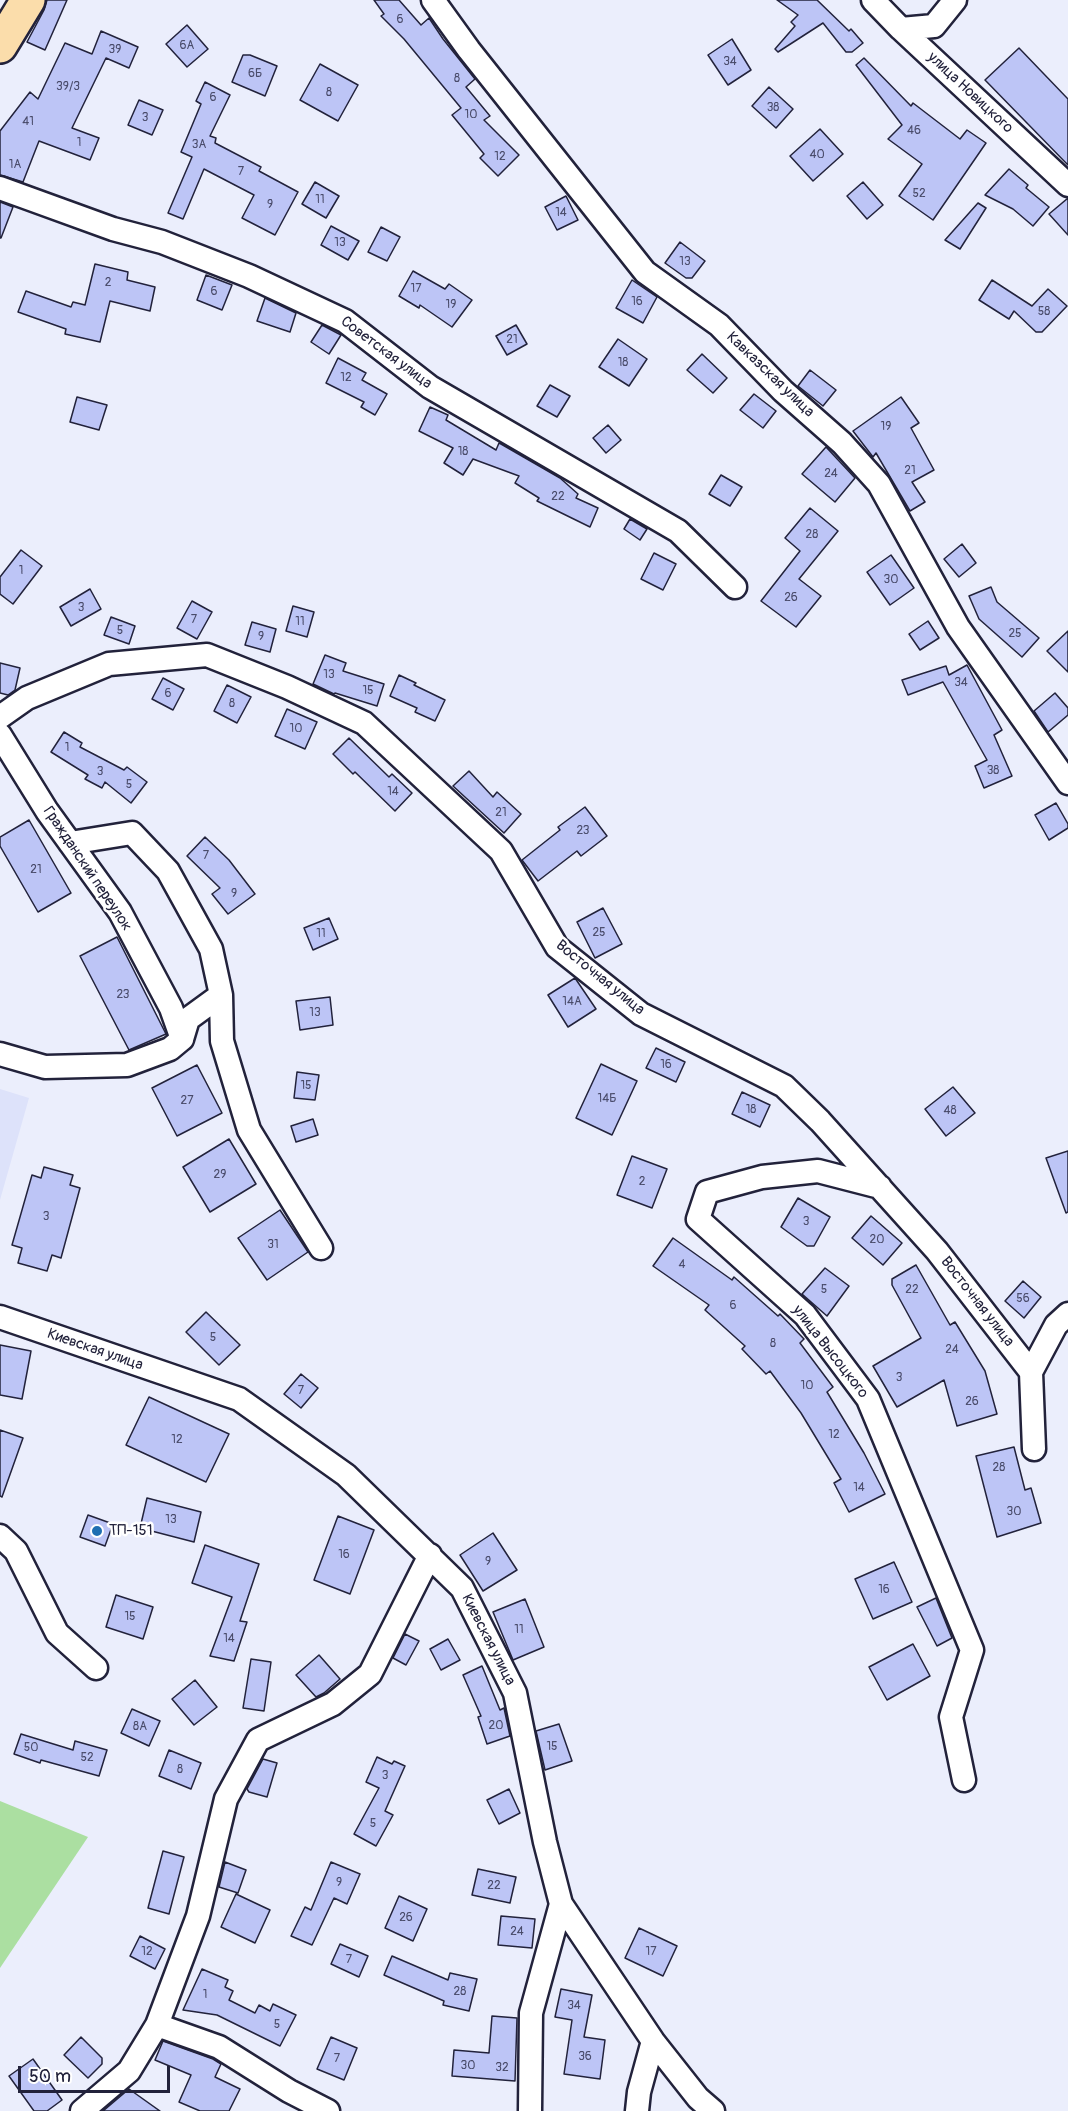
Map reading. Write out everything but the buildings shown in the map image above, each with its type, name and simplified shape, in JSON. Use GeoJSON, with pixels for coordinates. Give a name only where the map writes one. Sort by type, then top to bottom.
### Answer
{"type":"FeatureCollection","features":[{"type":"Feature","properties":{"kind":"main road"},"geometry":{"type":"LineString","coordinates":[[0,46],[28,0]]}},
{"type":"Feature","properties":{"kind":"street","name":"Кавказская улица"},"geometry":{"type":"LineString","coordinates":[[433,0],[469,50],[645,272],[719,325],[783,391],[842,443],[879,484],[958,627],[1066,775]]}},
{"type":"Feature","properties":{"kind":"street","name":"улица Новицкого"},"geometry":{"type":"LineString","coordinates":[[873,0],[1068,185]]}},
{"type":"Feature","properties":{"kind":"street"},"geometry":{"type":"LineString","coordinates":[[901,29],[934,26],[955,0]]}},
{"type":"Feature","properties":{"kind":"street","name":"Советская улица"},"geometry":{"type":"LineString","coordinates":[[0,188],[113,229],[162,242],[249,276],[345,321],[430,387],[678,531],[735,587]]}},
{"type":"Feature","properties":{"kind":"street","name":"Восточная улица"},"geometry":{"type":"LineString","coordinates":[[0,717],[27,698],[109,664],[207,655],[287,687],[364,723],[501,851],[557,947],[641,1014],[784,1086],[820,1121],[937,1251],[1031,1372]]}},
{"type":"Feature","properties":{"kind":"street","name":"Гражданский переулок"},"geometry":{"type":"LineString","coordinates":[[0,735],[46,811],[120,912],[171,1008],[182,1039]]}},
{"type":"Feature","properties":{"kind":"street"},"geometry":{"type":"LineString","coordinates":[[70,843],[132,833],[168,871],[211,949],[221,995],[222,1041],[249,1130],[321,1248]]}},
{"type":"Feature","properties":{"kind":"street"},"geometry":{"type":"LineString","coordinates":[[0,1054],[45,1067],[127,1065],[170,1049],[182,1039],[188,1019],[221,995]]}},
{"type":"Feature","properties":{"kind":"street","name":"улица Высоцкого"},"geometry":{"type":"LineString","coordinates":[[880,1187],[818,1171],[762,1177],[707,1192],[698,1219],[805,1316],[868,1399],[972,1650],[951,1717],[964,1780]]}},
{"type":"Feature","properties":{"kind":"street"},"geometry":{"type":"LineString","coordinates":[[1034,1449],[1031,1372],[1056,1325],[1068,1314]]}},
{"type":"Feature","properties":{"kind":"street","name":"Киевская улица"},"geometry":{"type":"LineString","coordinates":[[0,1317],[239,1399],[346,1475],[462,1588],[515,1693],[545,1842],[561,1904],[653,2041],[698,2098],[713,2111]]}},
{"type":"Feature","properties":{"kind":"street"},"geometry":{"type":"LineString","coordinates":[[0,1536],[16,1551],[57,1633],[96,1668]]}},
{"type":"Feature","properties":{"kind":"street"},"geometry":{"type":"LineString","coordinates":[[82,2111],[129,2071],[157,2025],[198,1916],[226,1799],[258,1740],[333,1704],[370,1674],[430,1555]]}},
{"type":"Feature","properties":{"kind":"street"},"geometry":{"type":"LineString","coordinates":[[530,2111],[531,2013],[561,1904]]}},
{"type":"Feature","properties":{"kind":"street"},"geometry":{"type":"LineString","coordinates":[[157,2025],[219,2047],[289,2091],[328,2111]]}},
{"type":"Feature","properties":{"kind":"street"},"geometry":{"type":"LineString","coordinates":[[637,2111],[639,2092],[653,2041]]}},
{"type":"Feature","properties":{"kind":"shaded area"},"geometry":{"type":"Polygon","coordinates":[[[0,1089],[29,1098],[0,1200],[0,1089]]]}},
{"type":"Feature","properties":{"kind":"green space"},"geometry":{"type":"Polygon","coordinates":[[[0,1801],[88,1837],[0,1968],[0,1801]]]}},
{"type":"Feature","properties":{"kind":"place","name":"ТП-151"},"geometry":{"type":"Point","coordinates":[97,1531]}}]}
